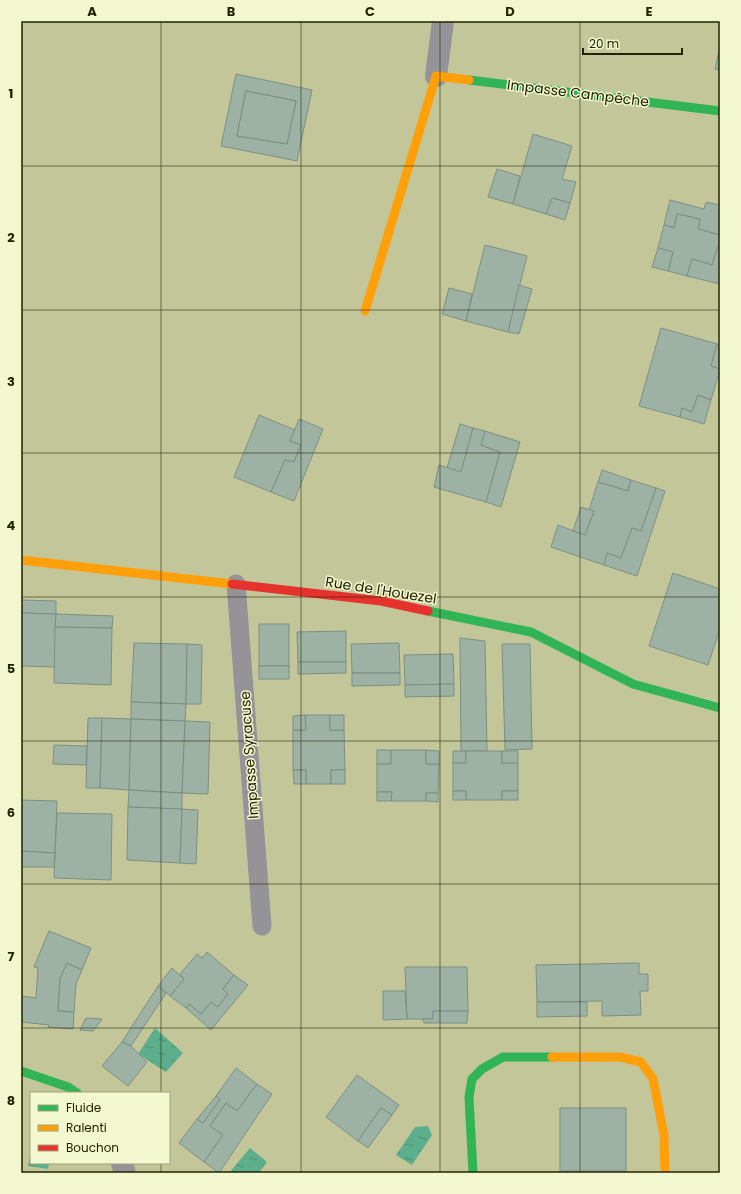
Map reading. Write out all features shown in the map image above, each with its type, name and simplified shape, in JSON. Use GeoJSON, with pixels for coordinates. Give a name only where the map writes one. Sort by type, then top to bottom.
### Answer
{"type":"FeatureCollection","features":[{"type":"Feature","properties":{"kind":"street"},"geometry":{"type":"LineString","coordinates":[[365,311],[436,76],[443,21]]}},
{"type":"Feature","properties":{"kind":"street","name":"Impasse Campêche"},"geometry":{"type":"LineString","coordinates":[[436,76],[720,111]]}},
{"type":"Feature","properties":{"kind":"street","name":"Rue de l'Houezel"},"geometry":{"type":"LineString","coordinates":[[21,560],[381,601],[531,632],[633,684],[720,708]]}},
{"type":"Feature","properties":{"kind":"street"},"geometry":{"type":"LineString","coordinates":[[473,1173],[469,1097],[472,1079],[482,1069],[503,1057],[620,1057],[641,1062],[653,1079],[664,1135],[665,1173]]}},
{"type":"Feature","properties":{"kind":"street"},"geometry":{"type":"LineString","coordinates":[[21,1071],[68,1087],[76,1092]]}},
{"type":"Feature","properties":{"kind":"lane","name":"Impasse Syracuse"},"geometry":{"type":"LineString","coordinates":[[236,584],[262,926]]}},
{"type":"Feature","properties":{"kind":"water"},"geometry":{"type":"Polygon","coordinates":[[[155,1028],[183,1053],[166,1072],[138,1054],[155,1028]]]}},
{"type":"Feature","properties":{"kind":"water"},"geometry":{"type":"Polygon","coordinates":[[[428,1126],[432,1135],[412,1165],[396,1155],[415,1127],[428,1126]]]}},
{"type":"Feature","properties":{"kind":"water"},"geometry":{"type":"Polygon","coordinates":[[[250,1148],[267,1162],[259,1173],[229,1173],[250,1148]]]}},
{"type":"Feature","properties":{"kind":"water"},"geometry":{"type":"Polygon","coordinates":[[[30,1157],[30,1164],[49,1164],[48,1169],[28,1166],[30,1157]]]}},
{"type":"Feature","properties":{"kind":"building"},"geometry":{"type":"Polygon","coordinates":[[[720,46],[720,70],[715,69],[720,46]]]}},
{"type":"Feature","properties":{"kind":"building"},"geometry":{"type":"Polygon","coordinates":[[[236,74],[312,90],[297,161],[221,146],[236,74]],[[246,91],[237,136],[287,144],[296,101],[246,91]]]}},
{"type":"Feature","properties":{"kind":"building"},"geometry":{"type":"Polygon","coordinates":[[[246,91],[296,101],[287,144],[237,136],[246,91]]]}},
{"type":"Feature","properties":{"kind":"building"},"geometry":{"type":"Polygon","coordinates":[[[533,134],[572,146],[562,179],[576,182],[570,203],[552,198],[546,214],[513,204],[533,134]]]}},
{"type":"Feature","properties":{"kind":"building"},"geometry":{"type":"Polygon","coordinates":[[[497,169],[520,176],[513,204],[488,197],[497,169]]]}},
{"type":"Feature","properties":{"kind":"building"},"geometry":{"type":"Polygon","coordinates":[[[552,198],[570,203],[565,220],[546,214],[552,198]]]}},
{"type":"Feature","properties":{"kind":"building"},"geometry":{"type":"Polygon","coordinates":[[[670,200],[704,209],[706,202],[720,205],[720,235],[698,229],[700,219],[677,214],[674,228],[664,225],[670,200]]]}},
{"type":"Feature","properties":{"kind":"building"},"geometry":{"type":"Polygon","coordinates":[[[677,214],[700,219],[698,229],[720,235],[720,240],[712,265],[692,259],[687,276],[668,271],[673,252],[658,248],[664,225],[674,228],[677,214]]]}},
{"type":"Feature","properties":{"kind":"building"},"geometry":{"type":"Polygon","coordinates":[[[720,240],[720,284],[687,276],[692,259],[712,265],[720,240]]]}},
{"type":"Feature","properties":{"kind":"building"},"geometry":{"type":"Polygon","coordinates":[[[485,245],[527,256],[508,332],[466,321],[485,245]]]}},
{"type":"Feature","properties":{"kind":"building"},"geometry":{"type":"Polygon","coordinates":[[[658,248],[673,252],[668,271],[652,267],[658,248]]]}},
{"type":"Feature","properties":{"kind":"building"},"geometry":{"type":"Polygon","coordinates":[[[519,285],[532,289],[519,334],[508,332],[519,285]]]}},
{"type":"Feature","properties":{"kind":"building"},"geometry":{"type":"Polygon","coordinates":[[[449,288],[472,294],[466,321],[442,314],[449,288]]]}},
{"type":"Feature","properties":{"kind":"building"},"geometry":{"type":"Polygon","coordinates":[[[661,328],[717,344],[711,366],[720,369],[711,400],[698,395],[692,412],[682,408],[680,417],[639,406],[661,328]]]}},
{"type":"Feature","properties":{"kind":"building"},"geometry":{"type":"Polygon","coordinates":[[[717,344],[720,345],[720,369],[711,366],[717,344]]]}},
{"type":"Feature","properties":{"kind":"building"},"geometry":{"type":"Polygon","coordinates":[[[698,395],[711,400],[704,424],[680,417],[682,408],[692,412],[698,395]]]}},
{"type":"Feature","properties":{"kind":"building"},"geometry":{"type":"Polygon","coordinates":[[[259,415],[295,430],[290,441],[301,445],[294,462],[285,460],[271,492],[234,477],[259,415]]]}},
{"type":"Feature","properties":{"kind":"building"},"geometry":{"type":"Polygon","coordinates":[[[299,419],[323,429],[294,501],[271,492],[285,460],[294,462],[301,445],[290,441],[299,419]]]}},
{"type":"Feature","properties":{"kind":"building"},"geometry":{"type":"Polygon","coordinates":[[[460,424],[473,428],[461,472],[447,468],[460,424]]]}},
{"type":"Feature","properties":{"kind":"building"},"geometry":{"type":"Polygon","coordinates":[[[473,428],[485,431],[481,445],[500,452],[486,502],[434,487],[439,465],[461,472],[473,428]]]}},
{"type":"Feature","properties":{"kind":"building"},"geometry":{"type":"Polygon","coordinates":[[[485,431],[520,442],[501,507],[486,502],[500,452],[481,445],[485,431]]]}},
{"type":"Feature","properties":{"kind":"building"},"geometry":{"type":"Polygon","coordinates":[[[602,470],[631,480],[628,491],[598,482],[602,470]]]}},
{"type":"Feature","properties":{"kind":"building"},"geometry":{"type":"Polygon","coordinates":[[[631,480],[656,488],[641,531],[632,528],[621,558],[607,553],[604,565],[551,547],[558,525],[585,535],[594,511],[589,510],[598,482],[628,491],[631,480]]]}},
{"type":"Feature","properties":{"kind":"building"},"geometry":{"type":"Polygon","coordinates":[[[656,488],[665,491],[637,576],[604,565],[607,553],[621,558],[632,528],[641,531],[656,488]]]}},
{"type":"Feature","properties":{"kind":"building"},"geometry":{"type":"Polygon","coordinates":[[[581,507],[594,511],[585,535],[573,531],[581,507]]]}},
{"type":"Feature","properties":{"kind":"building"},"geometry":{"type":"Polygon","coordinates":[[[673,573],[720,589],[720,629],[708,665],[649,646],[673,573]]]}},
{"type":"Feature","properties":{"kind":"building"},"geometry":{"type":"Polygon","coordinates":[[[21,600],[56,601],[56,614],[21,613],[21,600]]]}},
{"type":"Feature","properties":{"kind":"building"},"geometry":{"type":"Polygon","coordinates":[[[21,613],[56,614],[55,667],[21,666],[21,613]]]}},
{"type":"Feature","properties":{"kind":"building"},"geometry":{"type":"Polygon","coordinates":[[[56,614],[113,616],[112,628],[55,627],[56,614]]]}},
{"type":"Feature","properties":{"kind":"building"},"geometry":{"type":"Polygon","coordinates":[[[259,624],[289,624],[289,666],[259,666],[259,624]]]}},
{"type":"Feature","properties":{"kind":"building"},"geometry":{"type":"Polygon","coordinates":[[[55,627],[112,628],[111,685],[54,683],[55,627]]]}},
{"type":"Feature","properties":{"kind":"building"},"geometry":{"type":"Polygon","coordinates":[[[346,631],[346,662],[298,662],[297,632],[346,631]]]}},
{"type":"Feature","properties":{"kind":"building"},"geometry":{"type":"Polygon","coordinates":[[[460,638],[485,641],[487,751],[461,751],[460,638]]]}},
{"type":"Feature","properties":{"kind":"building"},"geometry":{"type":"Polygon","coordinates":[[[134,643],[187,644],[186,704],[131,702],[134,643]]]}},
{"type":"Feature","properties":{"kind":"building"},"geometry":{"type":"Polygon","coordinates":[[[399,643],[400,673],[352,673],[351,644],[399,643]]]}},
{"type":"Feature","properties":{"kind":"building"},"geometry":{"type":"Polygon","coordinates":[[[187,644],[202,645],[201,704],[186,704],[187,644]]]}},
{"type":"Feature","properties":{"kind":"building"},"geometry":{"type":"Polygon","coordinates":[[[502,644],[530,644],[532,749],[505,750],[502,644]]]}},
{"type":"Feature","properties":{"kind":"building"},"geometry":{"type":"Polygon","coordinates":[[[453,654],[454,684],[405,685],[404,655],[453,654]]]}},
{"type":"Feature","properties":{"kind":"building"},"geometry":{"type":"Polygon","coordinates":[[[298,662],[346,662],[346,673],[298,674],[298,662]]]}},
{"type":"Feature","properties":{"kind":"building"},"geometry":{"type":"Polygon","coordinates":[[[259,666],[289,666],[289,679],[259,679],[259,666]]]}},
{"type":"Feature","properties":{"kind":"building"},"geometry":{"type":"Polygon","coordinates":[[[352,673],[400,673],[400,685],[352,686],[352,673]]]}},
{"type":"Feature","properties":{"kind":"building"},"geometry":{"type":"Polygon","coordinates":[[[454,684],[454,696],[405,697],[405,685],[454,684]]]}},
{"type":"Feature","properties":{"kind":"building"},"geometry":{"type":"Polygon","coordinates":[[[131,702],[186,704],[185,721],[131,719],[131,702]]]}},
{"type":"Feature","properties":{"kind":"building"},"geometry":{"type":"Polygon","coordinates":[[[305,715],[330,715],[330,730],[344,730],[345,770],[331,770],[331,784],[306,784],[306,770],[293,770],[293,730],[306,730],[305,715]]]}},
{"type":"Feature","properties":{"kind":"building"},"geometry":{"type":"Polygon","coordinates":[[[305,715],[306,730],[293,730],[293,716],[305,715]]]}},
{"type":"Feature","properties":{"kind":"building"},"geometry":{"type":"Polygon","coordinates":[[[330,715],[344,715],[344,730],[330,730],[330,715]]]}},
{"type":"Feature","properties":{"kind":"building"},"geometry":{"type":"Polygon","coordinates":[[[88,718],[102,718],[100,788],[86,788],[88,718]]]}},
{"type":"Feature","properties":{"kind":"building"},"geometry":{"type":"Polygon","coordinates":[[[102,718],[131,719],[129,790],[100,788],[102,718]]]}},
{"type":"Feature","properties":{"kind":"building"},"geometry":{"type":"Polygon","coordinates":[[[131,719],[185,721],[182,793],[129,790],[131,719]]]}},
{"type":"Feature","properties":{"kind":"building"},"geometry":{"type":"Polygon","coordinates":[[[185,721],[210,722],[208,794],[182,793],[185,721]]]}},
{"type":"Feature","properties":{"kind":"building"},"geometry":{"type":"Polygon","coordinates":[[[54,745],[87,746],[86,765],[53,764],[54,745]]]}},
{"type":"Feature","properties":{"kind":"building"},"geometry":{"type":"Polygon","coordinates":[[[377,750],[391,750],[391,764],[377,764],[377,750]]]}},
{"type":"Feature","properties":{"kind":"building"},"geometry":{"type":"Polygon","coordinates":[[[391,750],[426,750],[426,764],[439,764],[438,793],[426,793],[426,801],[391,801],[392,792],[377,792],[377,764],[391,764],[391,750]]]}},
{"type":"Feature","properties":{"kind":"building"},"geometry":{"type":"Polygon","coordinates":[[[426,750],[439,751],[439,764],[426,764],[426,750]]]}},
{"type":"Feature","properties":{"kind":"building"},"geometry":{"type":"Polygon","coordinates":[[[453,751],[466,751],[466,763],[453,763],[453,751]]]}},
{"type":"Feature","properties":{"kind":"building"},"geometry":{"type":"Polygon","coordinates":[[[466,751],[502,751],[502,763],[518,763],[518,791],[502,791],[502,800],[466,800],[466,791],[453,791],[453,763],[466,763],[466,751]]]}},
{"type":"Feature","properties":{"kind":"building"},"geometry":{"type":"Polygon","coordinates":[[[502,751],[518,751],[518,763],[502,763],[502,751]]]}},
{"type":"Feature","properties":{"kind":"building"},"geometry":{"type":"Polygon","coordinates":[[[293,770],[306,770],[306,784],[294,784],[293,770]]]}},
{"type":"Feature","properties":{"kind":"building"},"geometry":{"type":"Polygon","coordinates":[[[331,770],[345,770],[345,784],[331,784],[331,770]]]}},
{"type":"Feature","properties":{"kind":"building"},"geometry":{"type":"Polygon","coordinates":[[[129,790],[182,793],[182,809],[128,807],[129,790]]]}},
{"type":"Feature","properties":{"kind":"building"},"geometry":{"type":"Polygon","coordinates":[[[453,791],[466,791],[466,800],[453,800],[453,791]]]}},
{"type":"Feature","properties":{"kind":"building"},"geometry":{"type":"Polygon","coordinates":[[[502,791],[518,791],[518,800],[502,800],[502,791]]]}},
{"type":"Feature","properties":{"kind":"building"},"geometry":{"type":"Polygon","coordinates":[[[377,792],[392,792],[391,801],[377,801],[377,792]]]}},
{"type":"Feature","properties":{"kind":"building"},"geometry":{"type":"Polygon","coordinates":[[[426,793],[438,793],[438,802],[426,801],[426,793]]]}},
{"type":"Feature","properties":{"kind":"building"},"geometry":{"type":"Polygon","coordinates":[[[21,800],[57,801],[55,853],[21,851],[21,800]]]}},
{"type":"Feature","properties":{"kind":"building"},"geometry":{"type":"Polygon","coordinates":[[[128,807],[182,809],[180,863],[127,860],[128,807]]]}},
{"type":"Feature","properties":{"kind":"building"},"geometry":{"type":"Polygon","coordinates":[[[182,809],[198,810],[196,864],[180,863],[182,809]]]}},
{"type":"Feature","properties":{"kind":"building"},"geometry":{"type":"Polygon","coordinates":[[[57,813],[112,814],[111,880],[54,878],[57,813]]]}},
{"type":"Feature","properties":{"kind":"building"},"geometry":{"type":"Polygon","coordinates":[[[21,851],[55,853],[54,867],[21,867],[21,851]]]}},
{"type":"Feature","properties":{"kind":"building"},"geometry":{"type":"Polygon","coordinates":[[[49,931],[91,948],[82,970],[67,963],[60,979],[58,1011],[74,1012],[73,1029],[48,1027],[49,1025],[21,1022],[21,996],[36,998],[38,968],[34,967],[49,931]]]}},
{"type":"Feature","properties":{"kind":"building"},"geometry":{"type":"Polygon","coordinates":[[[207,952],[234,975],[223,989],[228,994],[218,1007],[211,1002],[201,1014],[189,1004],[186,1008],[170,996],[184,979],[180,974],[197,954],[202,958],[207,952]]]}},
{"type":"Feature","properties":{"kind":"building"},"geometry":{"type":"Polygon","coordinates":[[[67,963],[82,970],[76,984],[74,1012],[58,1011],[60,979],[67,963]]]}},
{"type":"Feature","properties":{"kind":"building"},"geometry":{"type":"Polygon","coordinates":[[[639,963],[639,974],[648,974],[648,991],[640,991],[641,1015],[602,1016],[602,1001],[537,1002],[536,965],[639,963]]]}},
{"type":"Feature","properties":{"kind":"building"},"geometry":{"type":"Polygon","coordinates":[[[405,967],[467,967],[468,1011],[433,1011],[433,1019],[407,1019],[405,967]]]}},
{"type":"Feature","properties":{"kind":"building"},"geometry":{"type":"Polygon","coordinates":[[[172,968],[184,979],[170,996],[158,986],[172,968]]]}},
{"type":"Feature","properties":{"kind":"building"},"geometry":{"type":"Polygon","coordinates":[[[234,975],[248,985],[211,1030],[186,1008],[189,1004],[201,1014],[211,1002],[218,1007],[228,994],[223,989],[234,975]]]}},
{"type":"Feature","properties":{"kind":"building"},"geometry":{"type":"Polygon","coordinates":[[[158,986],[166,993],[131,1046],[122,1042],[158,986]]]}},
{"type":"Feature","properties":{"kind":"building"},"geometry":{"type":"Polygon","coordinates":[[[383,991],[405,991],[407,1019],[383,1020],[383,991]]]}},
{"type":"Feature","properties":{"kind":"building"},"geometry":{"type":"Polygon","coordinates":[[[537,1002],[587,1002],[587,1016],[537,1017],[537,1002]]]}},
{"type":"Feature","properties":{"kind":"building"},"geometry":{"type":"Polygon","coordinates":[[[433,1011],[468,1011],[467,1023],[424,1023],[423,1019],[433,1019],[433,1011]]]}},
{"type":"Feature","properties":{"kind":"building"},"geometry":{"type":"Polygon","coordinates":[[[86,1018],[102,1019],[93,1031],[80,1030],[86,1018]]]}},
{"type":"Feature","properties":{"kind":"building"},"geometry":{"type":"Polygon","coordinates":[[[122,1042],[131,1046],[147,1062],[128,1086],[102,1066],[122,1042]]]}},
{"type":"Feature","properties":{"kind":"building"},"geometry":{"type":"Polygon","coordinates":[[[236,1068],[257,1084],[237,1111],[226,1103],[210,1126],[223,1135],[204,1162],[179,1143],[197,1119],[203,1123],[220,1099],[216,1096],[236,1068]]]}},
{"type":"Feature","properties":{"kind":"building"},"geometry":{"type":"Polygon","coordinates":[[[357,1075],[399,1105],[392,1115],[381,1108],[358,1141],[326,1117],[357,1075]]]}},
{"type":"Feature","properties":{"kind":"building"},"geometry":{"type":"Polygon","coordinates":[[[257,1084],[272,1094],[219,1173],[204,1162],[223,1135],[210,1126],[226,1103],[237,1111],[257,1084]]]}},
{"type":"Feature","properties":{"kind":"building"},"geometry":{"type":"Polygon","coordinates":[[[216,1096],[220,1099],[203,1123],[197,1119],[216,1096]]]}},
{"type":"Feature","properties":{"kind":"building"},"geometry":{"type":"Polygon","coordinates":[[[381,1108],[392,1115],[368,1148],[358,1141],[381,1108]]]}},
{"type":"Feature","properties":{"kind":"building"},"geometry":{"type":"Polygon","coordinates":[[[560,1108],[626,1108],[626,1171],[560,1171],[560,1108]]]}},
{"type":"Feature","properties":{"kind":"traffic: fast"},"geometry":{"type":"LineString","coordinates":[[469,80],[720,111]]}},
{"type":"Feature","properties":{"kind":"traffic: fast"},"geometry":{"type":"LineString","coordinates":[[428,611],[531,632],[633,684],[720,708]]}},
{"type":"Feature","properties":{"kind":"traffic: fast"},"geometry":{"type":"LineString","coordinates":[[473,1173],[469,1097],[472,1079],[482,1069],[503,1057],[552,1057]]}},
{"type":"Feature","properties":{"kind":"traffic: fast"},"geometry":{"type":"LineString","coordinates":[[21,1071],[68,1087],[76,1092]]}},
{"type":"Feature","properties":{"kind":"traffic: slow"},"geometry":{"type":"LineString","coordinates":[[365,311],[436,76],[469,80]]}},
{"type":"Feature","properties":{"kind":"traffic: slow"},"geometry":{"type":"LineString","coordinates":[[21,560],[232,584]]}},
{"type":"Feature","properties":{"kind":"traffic: slow"},"geometry":{"type":"LineString","coordinates":[[552,1057],[620,1057],[641,1062],[653,1079],[664,1135],[665,1173]]}},
{"type":"Feature","properties":{"kind":"traffic: jam"},"geometry":{"type":"LineString","coordinates":[[232,584],[381,601],[428,611]]}}]}
